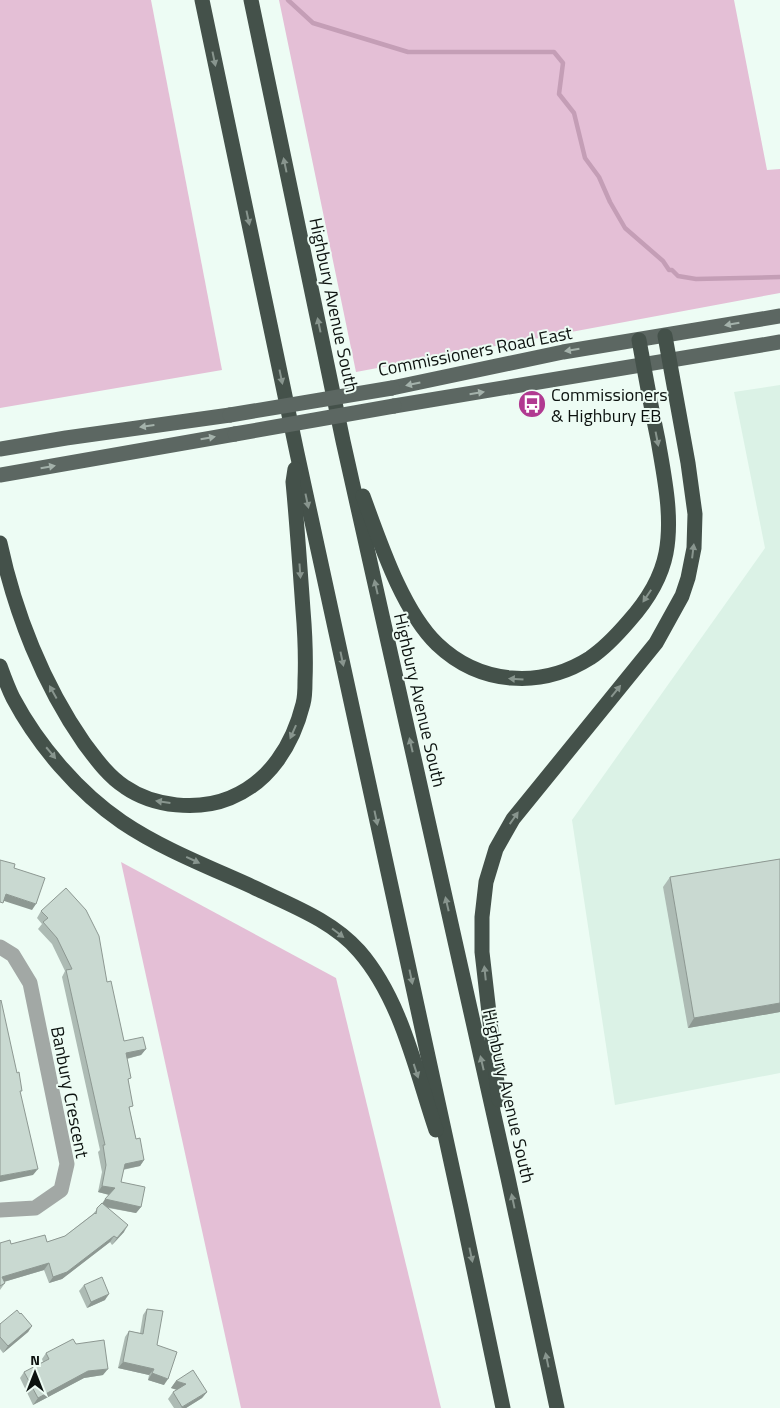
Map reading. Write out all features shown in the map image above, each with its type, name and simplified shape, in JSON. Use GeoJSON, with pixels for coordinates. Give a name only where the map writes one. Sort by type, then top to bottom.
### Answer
{"type":"FeatureCollection","features":[{"type":"Feature","properties":{"kind":"highway"},"geometry":{"type":"LineString","coordinates":[[202,0],[297,453],[503,1408]]}},
{"type":"Feature","properties":{"kind":"highway","name":"Highbury Avenue South"},"geometry":{"type":"LineString","coordinates":[[251,0],[343,441],[508,1178],[557,1408]]}},
{"type":"Feature","properties":{"kind":"highway"},"geometry":{"type":"LineString","coordinates":[[508,1178],[482,952],[482,917],[486,882],[496,849],[513,819],[656,643],[682,596],[692,563],[695,514],[688,463],[665,336]]}},
{"type":"Feature","properties":{"kind":"highway"},"geometry":{"type":"LineString","coordinates":[[343,441],[399,586],[421,624],[438,645],[467,666],[486,674],[524,680],[548,676],[590,658],[606,645],[636,613],[656,583],[666,555],[669,537],[668,504],[639,340]]}},
{"type":"Feature","properties":{"kind":"highway"},"geometry":{"type":"LineString","coordinates":[[0,543],[18,608],[49,684],[70,722],[103,768],[125,787],[148,799],[183,805],[218,803],[250,788],[276,764],[286,750],[300,718],[304,701],[306,657],[293,482],[297,453]]}},
{"type":"Feature","properties":{"kind":"highway"},"geometry":{"type":"LineString","coordinates":[[0,666],[14,698],[42,742],[81,790],[122,822],[168,848],[311,914],[340,933],[359,951],[385,987],[396,1010],[461,1208]]}},
{"type":"Feature","properties":{"kind":"main road","name":"Commissioners Road East"},"geometry":{"type":"LineString","coordinates":[[0,449],[230,415],[392,388],[563,352],[780,316]]}},
{"type":"Feature","properties":{"kind":"main road"},"geometry":{"type":"LineString","coordinates":[[0,475],[394,406],[780,342]]}},
{"type":"Feature","properties":{"kind":"street","name":"Banbury Crescent"},"geometry":{"type":"LineString","coordinates":[[0,947],[13,955],[30,983],[67,1164],[61,1190],[35,1208],[0,1210]]}},
{"type":"Feature","properties":{"kind":"shaded area"},"geometry":{"type":"Polygon","coordinates":[[[0,0],[151,0],[222,370],[0,408],[0,0]]]}},
{"type":"Feature","properties":{"kind":"shaded area"},"geometry":{"type":"Polygon","coordinates":[[[279,0],[734,0],[767,170],[780,169],[780,293],[356,372],[279,0]]]}},
{"type":"Feature","properties":{"kind":"shaded area"},"geometry":{"type":"Polygon","coordinates":[[[780,385],[780,1073],[615,1105],[572,820],[765,548],[734,392],[780,385]]]}},
{"type":"Feature","properties":{"kind":"shaded area"},"geometry":{"type":"Polygon","coordinates":[[[121,862],[336,978],[441,1408],[241,1408],[121,862]]]}},
{"type":"Feature","properties":{"kind":"building"},"geometry":{"type":"Polygon","coordinates":[[[780,859],[780,1003],[694,1018],[670,877],[780,859]]]}},
{"type":"Feature","properties":{"kind":"building"},"geometry":{"type":"Polygon","coordinates":[[[0,860],[15,864],[14,868],[45,878],[36,904],[6,894],[3,903],[0,902],[0,860]]]}},
{"type":"Feature","properties":{"kind":"building"},"geometry":{"type":"Polygon","coordinates":[[[66,888],[86,910],[99,936],[107,982],[111,981],[124,1041],[143,1037],[146,1049],[126,1053],[131,1078],[128,1079],[133,1106],[129,1107],[136,1139],[140,1138],[144,1160],[125,1164],[121,1182],[145,1187],[141,1207],[105,1199],[115,1188],[102,1186],[106,1165],[103,1145],[105,1145],[66,970],[72,969],[57,938],[43,922],[48,918],[41,911],[66,888]]]}},
{"type":"Feature","properties":{"kind":"building"},"geometry":{"type":"Polygon","coordinates":[[[0,1001],[17,1073],[19,1072],[22,1091],[20,1091],[38,1169],[0,1176],[0,1001]]]}},
{"type":"Feature","properties":{"kind":"building"},"geometry":{"type":"Polygon","coordinates":[[[102,1203],[128,1225],[117,1238],[114,1236],[67,1272],[53,1277],[49,1263],[2,1277],[5,1283],[0,1286],[0,1243],[10,1240],[11,1244],[45,1235],[47,1242],[65,1236],[96,1214],[97,1208],[102,1203]]]}},
{"type":"Feature","properties":{"kind":"building"},"geometry":{"type":"Polygon","coordinates":[[[102,1277],[109,1294],[91,1302],[84,1285],[102,1277]]]}},
{"type":"Feature","properties":{"kind":"building"},"geometry":{"type":"Polygon","coordinates":[[[147,1309],[163,1311],[157,1345],[177,1352],[168,1379],[152,1373],[154,1369],[123,1362],[129,1331],[143,1334],[147,1309]]]}},
{"type":"Feature","properties":{"kind":"building"},"geometry":{"type":"Polygon","coordinates":[[[17,1310],[32,1326],[8,1346],[0,1337],[0,1324],[17,1310]]]}},
{"type":"Feature","properties":{"kind":"building"},"geometry":{"type":"Polygon","coordinates":[[[73,1339],[76,1344],[104,1340],[108,1369],[88,1371],[38,1398],[24,1372],[49,1359],[46,1353],[73,1339]]]}},
{"type":"Feature","properties":{"kind":"building"},"geometry":{"type":"Polygon","coordinates":[[[193,1370],[207,1392],[182,1407],[173,1392],[186,1384],[176,1381],[193,1370]]]}},
{"type":"Feature","properties":{"kind":"waterway"},"geometry":{"type":"LineString","coordinates":[[288,0],[313,23],[408,52],[554,52],[563,63],[559,94],[574,113],[585,158],[599,177],[610,202],[625,228],[663,261],[669,270],[672,270],[678,276],[696,279],[780,277]]}},
{"type":"Feature","properties":{"kind":"place","name":"Commissioners & Highbury EB"},"geometry":{"type":"Point","coordinates":[532,404]}}]}
